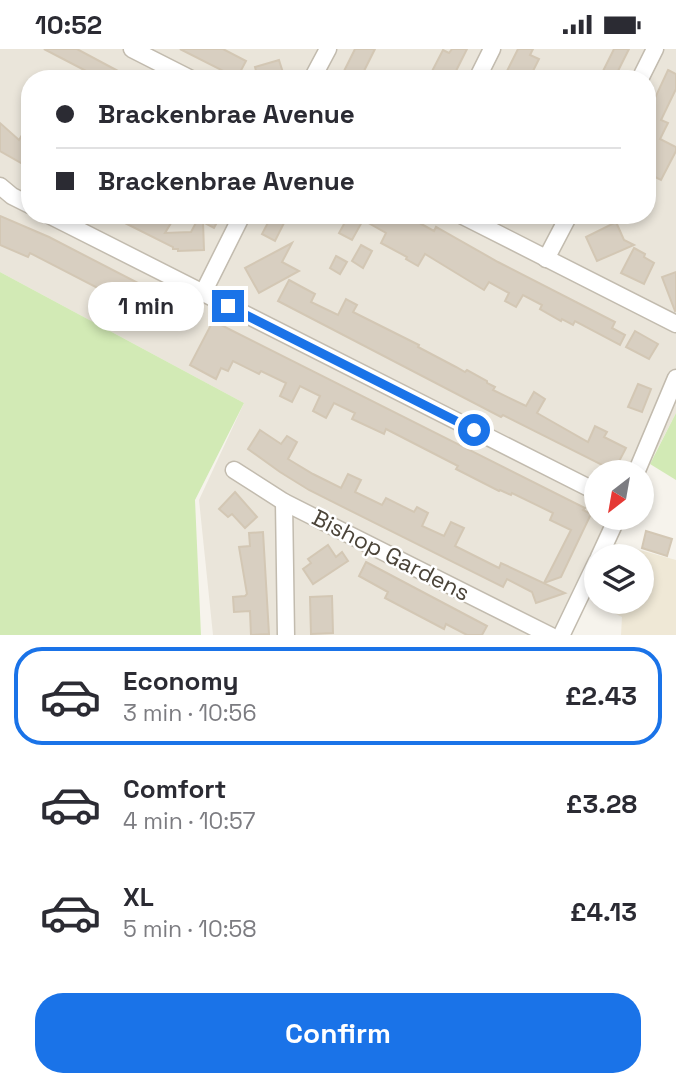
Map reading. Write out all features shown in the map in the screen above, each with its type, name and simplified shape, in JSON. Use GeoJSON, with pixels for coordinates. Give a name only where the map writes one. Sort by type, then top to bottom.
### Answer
{"type":"FeatureCollection","features":[{"type":"Feature","properties":{"kind":"street"},"geometry":{"type":"LineString","coordinates":[[132,49],[173,70]]}},
{"type":"Feature","properties":{"kind":"street"},"geometry":{"type":"LineString","coordinates":[[317,70],[328,49]]}},
{"type":"Feature","properties":{"kind":"street"},"geometry":{"type":"LineString","coordinates":[[482,70],[492,49]]}},
{"type":"Feature","properties":{"kind":"street"},"geometry":{"type":"LineString","coordinates":[[645,70],[656,49]]}},
{"type":"Feature","properties":{"kind":"street"},"geometry":{"type":"LineString","coordinates":[[0,186],[21,201]]}},
{"type":"Feature","properties":{"kind":"street"},"geometry":{"type":"LineString","coordinates":[[67,224],[584,485]]}},
{"type":"Feature","properties":{"kind":"street"},"geometry":{"type":"LineString","coordinates":[[203,293],[238,224]]}},
{"type":"Feature","properties":{"kind":"street"},"geometry":{"type":"LineString","coordinates":[[478,224],[676,324]]}},
{"type":"Feature","properties":{"kind":"street"},"geometry":{"type":"LineString","coordinates":[[546,259],[564,224]]}},
{"type":"Feature","properties":{"kind":"street"},"geometry":{"type":"LineString","coordinates":[[641,460],[676,378]]}},
{"type":"Feature","properties":{"kind":"street","name":"Bishop Gardens"},"geometry":{"type":"LineString","coordinates":[[234,470],[284,502],[551,635]]}},
{"type":"Feature","properties":{"kind":"street"},"geometry":{"type":"LineString","coordinates":[[284,502],[286,635]]}},
{"type":"Feature","properties":{"kind":"street"},"geometry":{"type":"LineString","coordinates":[[561,635],[584,588]]}},
{"type":"Feature","properties":{"kind":"shaded area"},"geometry":{"type":"Polygon","coordinates":[[[0,49],[676,49],[676,413],[651,460],[584,460],[584,530],[614,530],[607,544],[584,544],[584,589],[561,635],[213,635],[199,500],[244,403],[0,272],[0,49]]]}},
{"type":"Feature","properties":{"kind":"shaded area"},"geometry":{"type":"Polygon","coordinates":[[[654,554],[676,560],[676,635],[621,635],[622,617],[616,614],[654,614],[654,554]]]}},
{"type":"Feature","properties":{"kind":"green space"},"geometry":{"type":"Polygon","coordinates":[[[0,272],[244,403],[195,500],[201,635],[0,635],[0,272]]]}},
{"type":"Feature","properties":{"kind":"green space"},"geometry":{"type":"Polygon","coordinates":[[[676,413],[676,480],[654,466],[652,460],[676,413]]]}},
{"type":"Feature","properties":{"kind":"building"},"geometry":{"type":"Polygon","coordinates":[[[44,49],[77,49],[116,70],[84,70],[44,49]]]}},
{"type":"Feature","properties":{"kind":"building"},"geometry":{"type":"Polygon","coordinates":[[[180,49],[223,49],[246,61],[241,70],[221,70],[180,49]]]}},
{"type":"Feature","properties":{"kind":"building"},"geometry":{"type":"Polygon","coordinates":[[[355,49],[375,49],[364,70],[344,70],[355,49]]]}},
{"type":"Feature","properties":{"kind":"building"},"geometry":{"type":"Polygon","coordinates":[[[452,49],[467,49],[456,70],[433,70],[443,50],[449,53],[452,49]]]}},
{"type":"Feature","properties":{"kind":"building"},"geometry":{"type":"Polygon","coordinates":[[[518,49],[533,49],[530,55],[539,59],[534,70],[508,70],[518,49]]]}},
{"type":"Feature","properties":{"kind":"building"},"geometry":{"type":"Polygon","coordinates":[[[614,49],[629,49],[618,70],[604,70],[614,49]]]}},
{"type":"Feature","properties":{"kind":"building"},"geometry":{"type":"Polygon","coordinates":[[[279,60],[282,70],[256,70],[255,67],[279,60]]]}},
{"type":"Feature","properties":{"kind":"building"},"geometry":{"type":"Polygon","coordinates":[[[668,70],[676,74],[676,89],[661,120],[668,123],[660,139],[676,147],[676,151],[661,180],[656,178],[656,96],[668,70]]]}},
{"type":"Feature","properties":{"kind":"building"},"geometry":{"type":"Polygon","coordinates":[[[0,123],[19,140],[21,137],[21,163],[0,151],[0,123]]]}},
{"type":"Feature","properties":{"kind":"building"},"geometry":{"type":"Polygon","coordinates":[[[0,216],[49,237],[167,298],[155,321],[122,305],[123,301],[30,253],[28,257],[0,245],[0,216]]]}},
{"type":"Feature","properties":{"kind":"building"},"geometry":{"type":"Polygon","coordinates":[[[127,224],[170,224],[165,233],[191,232],[195,224],[203,224],[204,250],[178,251],[127,224]]]}},
{"type":"Feature","properties":{"kind":"building"},"geometry":{"type":"Polygon","coordinates":[[[267,224],[284,224],[275,241],[262,234],[267,224]]]}},
{"type":"Feature","properties":{"kind":"building"},"geometry":{"type":"Polygon","coordinates":[[[344,224],[361,224],[352,240],[339,233],[344,224]]]}},
{"type":"Feature","properties":{"kind":"building"},"geometry":{"type":"Polygon","coordinates":[[[370,224],[421,224],[434,231],[436,227],[615,322],[612,328],[625,335],[620,345],[575,321],[573,325],[562,319],[561,321],[540,309],[542,305],[523,295],[516,307],[505,301],[509,293],[489,282],[484,290],[425,254],[418,266],[381,243],[386,233],[370,224]]]}},
{"type":"Feature","properties":{"kind":"building"},"geometry":{"type":"Polygon","coordinates":[[[617,224],[624,240],[634,245],[597,261],[586,237],[617,224]]]}},
{"type":"Feature","properties":{"kind":"building"},"geometry":{"type":"Polygon","coordinates":[[[292,243],[282,262],[299,271],[259,293],[245,268],[292,243]]]}},
{"type":"Feature","properties":{"kind":"building"},"geometry":{"type":"Polygon","coordinates":[[[361,245],[372,251],[363,268],[352,261],[361,245]]]}},
{"type":"Feature","properties":{"kind":"building"},"geometry":{"type":"Polygon","coordinates":[[[634,248],[654,263],[644,284],[621,273],[634,248]]]}},
{"type":"Feature","properties":{"kind":"building"},"geometry":{"type":"Polygon","coordinates":[[[336,256],[347,262],[340,274],[330,268],[336,256]]]}},
{"type":"Feature","properties":{"kind":"building"},"geometry":{"type":"Polygon","coordinates":[[[676,272],[676,310],[675,311],[662,277],[676,272]]]}},
{"type":"Feature","properties":{"kind":"building"},"geometry":{"type":"Polygon","coordinates":[[[289,280],[315,294],[311,302],[338,315],[346,299],[357,305],[353,312],[487,381],[495,387],[493,390],[526,406],[534,392],[545,399],[537,413],[588,442],[595,426],[607,432],[604,437],[626,448],[620,460],[592,460],[503,415],[501,417],[278,301],[289,280]]]}},
{"type":"Feature","properties":{"kind":"building"},"geometry":{"type":"Polygon","coordinates":[[[213,321],[584,507],[584,529],[561,577],[544,583],[571,530],[550,520],[553,513],[512,493],[511,495],[499,491],[456,469],[458,466],[386,429],[384,434],[352,419],[355,413],[334,403],[326,418],[313,411],[320,396],[300,386],[292,402],[280,396],[286,383],[261,371],[259,374],[233,361],[228,371],[221,368],[216,379],[190,365],[213,321]]]}},
{"type":"Feature","properties":{"kind":"building"},"geometry":{"type":"Polygon","coordinates":[[[635,331],[658,344],[649,359],[626,347],[635,331]]]}},
{"type":"Feature","properties":{"kind":"building"},"geometry":{"type":"Polygon","coordinates":[[[638,384],[651,389],[642,412],[628,407],[638,384]]]}},
{"type":"Feature","properties":{"kind":"building"},"geometry":{"type":"Polygon","coordinates":[[[260,430],[281,444],[287,436],[297,442],[288,459],[313,474],[341,488],[348,474],[361,480],[355,492],[382,505],[386,498],[414,512],[417,507],[428,513],[422,526],[444,536],[451,522],[464,528],[455,546],[499,568],[501,563],[565,593],[536,603],[532,592],[507,579],[503,587],[309,490],[248,449],[260,430]]]}},
{"type":"Feature","properties":{"kind":"building"},"geometry":{"type":"Polygon","coordinates":[[[235,492],[257,517],[245,528],[232,514],[228,517],[219,509],[235,492]]]}},
{"type":"Feature","properties":{"kind":"building"},"geometry":{"type":"Polygon","coordinates":[[[646,531],[672,539],[667,556],[654,552],[654,544],[643,544],[646,531]]]}},
{"type":"Feature","properties":{"kind":"building"},"geometry":{"type":"Polygon","coordinates":[[[263,532],[269,634],[251,635],[250,611],[234,612],[233,597],[247,594],[239,547],[250,546],[249,533],[263,532]]]}},
{"type":"Feature","properties":{"kind":"building"},"geometry":{"type":"Polygon","coordinates":[[[328,545],[336,557],[342,552],[348,561],[313,584],[303,569],[311,563],[308,559],[328,545]]]}},
{"type":"Feature","properties":{"kind":"building"},"geometry":{"type":"Polygon","coordinates":[[[366,562],[487,626],[482,635],[467,635],[446,624],[444,629],[385,598],[388,592],[359,576],[366,562]]]}},
{"type":"Feature","properties":{"kind":"building"},"geometry":{"type":"Polygon","coordinates":[[[332,596],[333,633],[311,634],[310,597],[332,596]]]}},
{"type":"Feature","properties":{"kind":"route"},"geometry":{"type":"LineString","coordinates":[[228,306],[474,430]]}}]}
